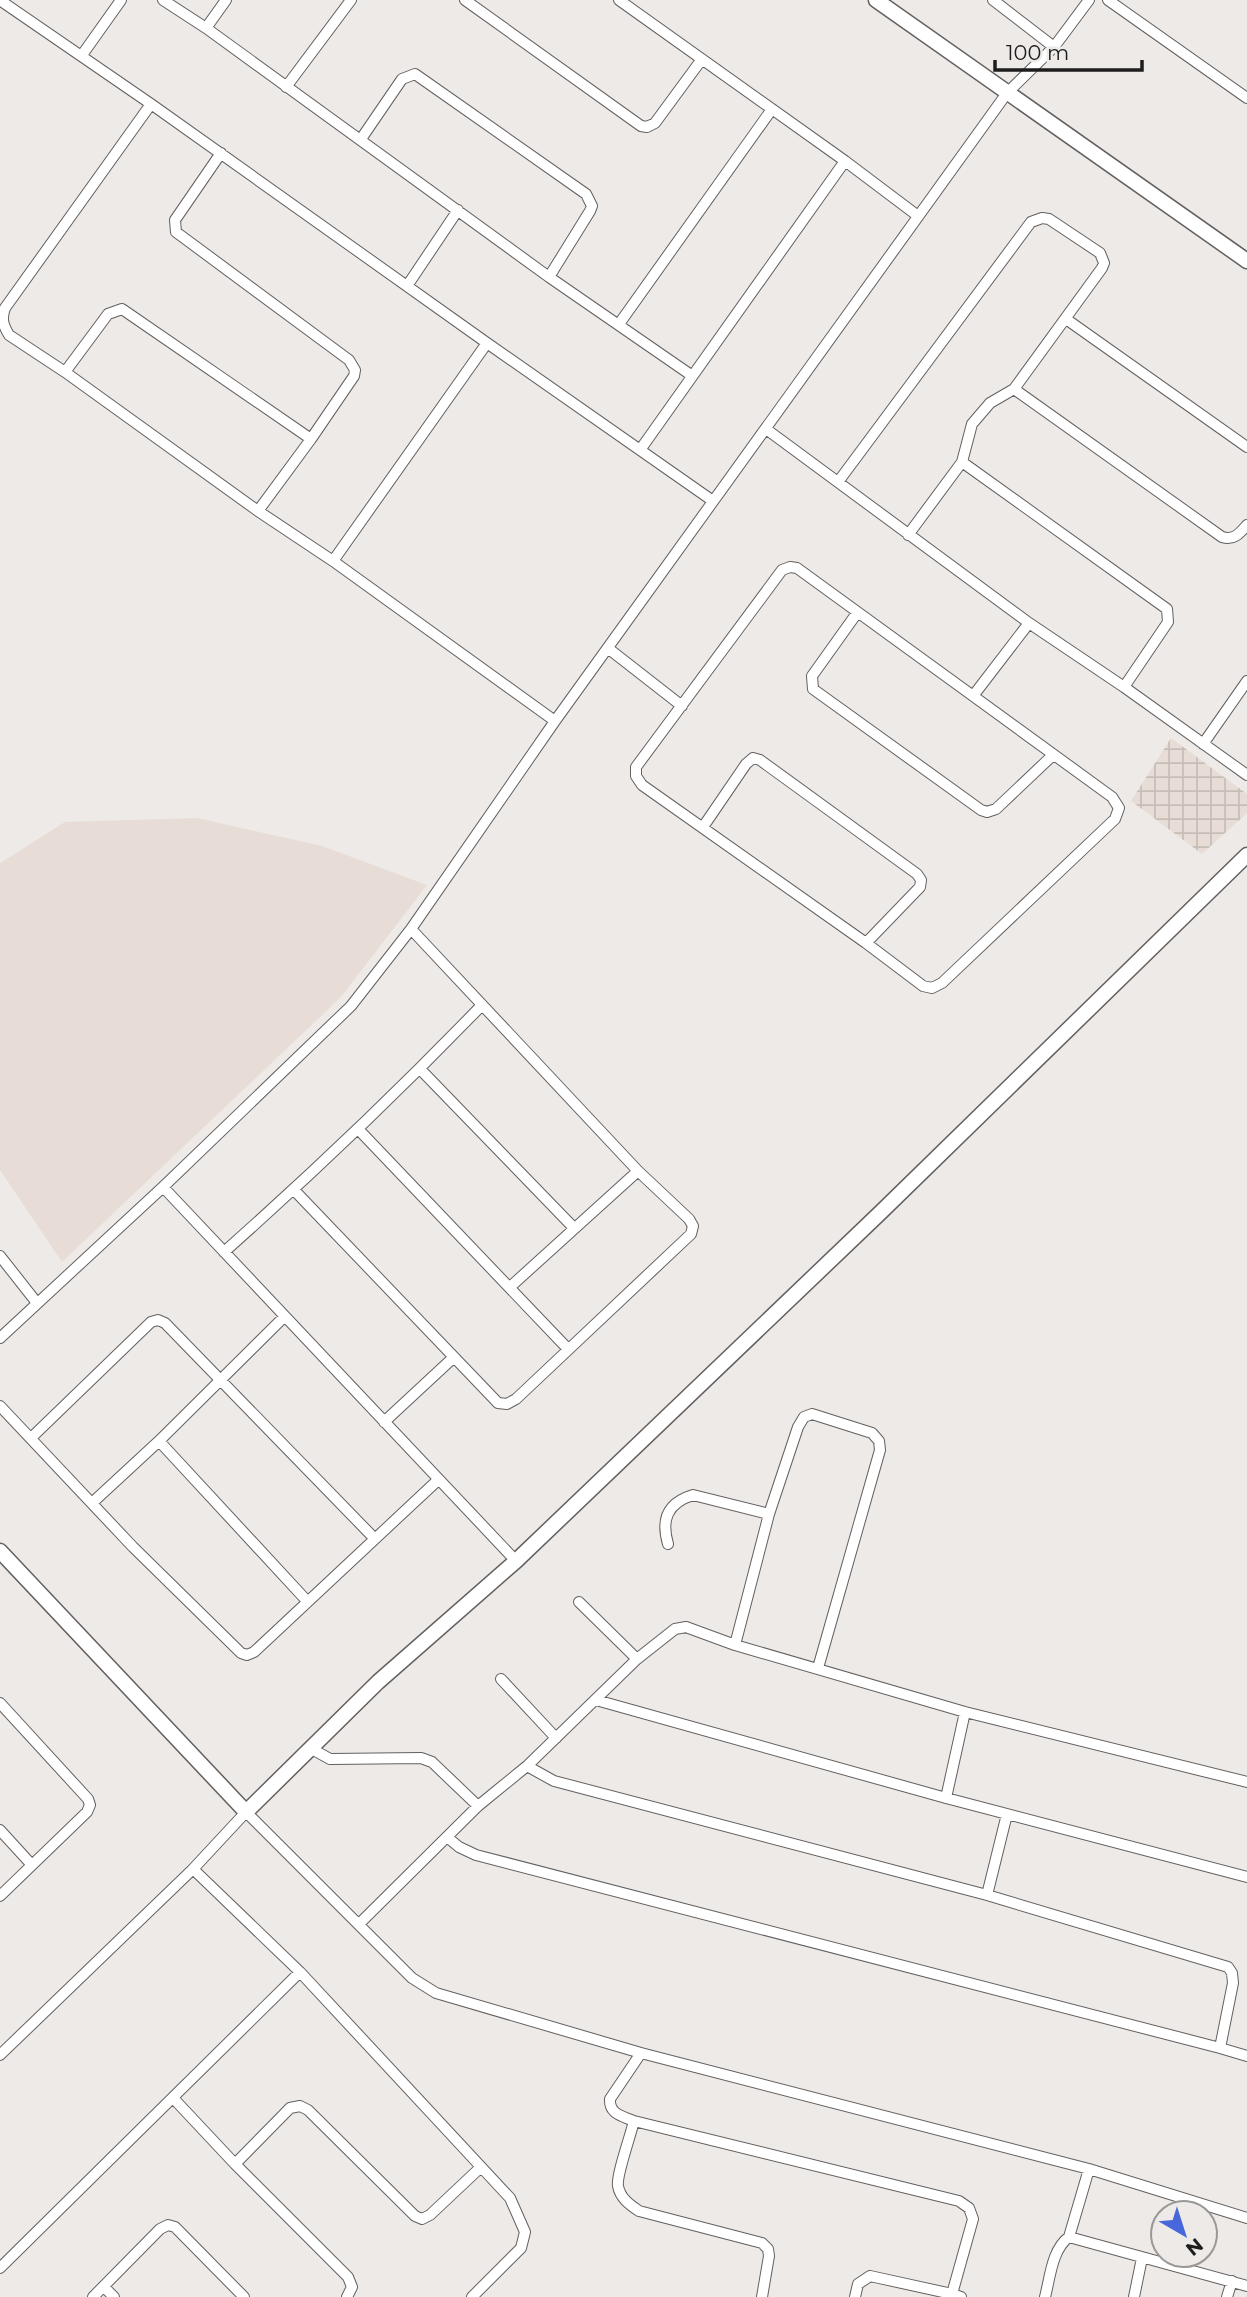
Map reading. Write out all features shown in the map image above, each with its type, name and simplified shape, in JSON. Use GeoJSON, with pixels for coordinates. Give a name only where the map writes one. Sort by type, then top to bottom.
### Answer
{"type":"FeatureCollection","features":[{"type":"Feature","properties":{"kind":"street"},"geometry":{"type":"LineString","coordinates":[[82,55],[121,0]]}},
{"type":"Feature","properties":{"kind":"street"},"geometry":{"type":"LineString","coordinates":[[163,0],[691,375]]}},
{"type":"Feature","properties":{"kind":"street"},"geometry":{"type":"LineString","coordinates":[[206,28],[226,0]]}},
{"type":"Feature","properties":{"kind":"street"},"geometry":{"type":"LineString","coordinates":[[286,87],[351,0]]}},
{"type":"Feature","properties":{"kind":"street"},"geometry":{"type":"LineString","coordinates":[[465,0],[647,127],[655,122],[702,59]]}},
{"type":"Feature","properties":{"kind":"street"},"geometry":{"type":"LineString","coordinates":[[619,0],[918,216]]}},
{"type":"Feature","properties":{"kind":"street"},"geometry":{"type":"LineString","coordinates":[[876,0],[1247,261]]}},
{"type":"Feature","properties":{"kind":"street"},"geometry":{"type":"LineString","coordinates":[[993,0],[1054,47]]}},
{"type":"Feature","properties":{"kind":"street"},"geometry":{"type":"LineString","coordinates":[[0,1338],[163,1187],[351,1006],[411,929],[555,721],[1007,93],[1054,47],[1089,0]]}},
{"type":"Feature","properties":{"kind":"street"},"geometry":{"type":"LineString","coordinates":[[1108,0],[1247,98]]}},
{"type":"Feature","properties":{"kind":"street"},"geometry":{"type":"LineString","coordinates":[[3,4],[82,55],[713,501]]}},
{"type":"Feature","properties":{"kind":"street"},"geometry":{"type":"LineString","coordinates":[[361,139],[402,79],[415,74],[586,194],[592,206],[590,211],[549,276]]}},
{"type":"Feature","properties":{"kind":"street"},"geometry":{"type":"LineString","coordinates":[[151,104],[5,308],[2,316],[9,335],[65,372],[258,512],[333,561],[555,721]]}},
{"type":"Feature","properties":{"kind":"street"},"geometry":{"type":"LineString","coordinates":[[619,324],[772,109]]}},
{"type":"Feature","properties":{"kind":"street"},"geometry":{"type":"LineString","coordinates":[[221,153],[175,220],[174,226],[179,236],[353,364],[355,370],[354,376],[312,439],[258,512]]}},
{"type":"Feature","properties":{"kind":"street"},"geometry":{"type":"LineString","coordinates":[[640,450],[845,161]]}},
{"type":"Feature","properties":{"kind":"street"},"geometry":{"type":"LineString","coordinates":[[407,286],[458,210]]}},
{"type":"Feature","properties":{"kind":"street"},"geometry":{"type":"LineString","coordinates":[[838,482],[1031,222],[1036,219],[1049,219],[1100,253],[1103,258],[1102,268],[1014,389],[990,403],[972,424],[962,463],[908,534]]}},
{"type":"Feature","properties":{"kind":"street"},"geometry":{"type":"LineString","coordinates":[[65,372],[108,314],[122,309],[312,439]]}},
{"type":"Feature","properties":{"kind":"street"},"geometry":{"type":"LineString","coordinates":[[1066,319],[1247,447]]}},
{"type":"Feature","properties":{"kind":"street"},"geometry":{"type":"LineString","coordinates":[[333,561],[487,343]]}},
{"type":"Feature","properties":{"kind":"street"},"geometry":{"type":"LineString","coordinates":[[1014,389],[1222,537],[1233,538],[1247,525]]}},
{"type":"Feature","properties":{"kind":"street"},"geometry":{"type":"LineString","coordinates":[[766,429],[1029,623],[1125,687],[1247,775]]}},
{"type":"Feature","properties":{"kind":"street"},"geometry":{"type":"LineString","coordinates":[[962,463],[1167,609],[1168,622],[1125,687]]}},
{"type":"Feature","properties":{"kind":"street"},"geometry":{"type":"LineString","coordinates":[[797,568],[973,696],[1116,801],[1119,808],[1115,820],[942,983],[932,988],[922,986],[866,943],[642,785],[636,776],[636,767],[782,570],[797,568]]}},
{"type":"Feature","properties":{"kind":"street"},"geometry":{"type":"LineString","coordinates":[[857,613],[812,676],[813,689],[987,812],[996,809],[1053,755]]}},
{"type":"Feature","properties":{"kind":"street"},"geometry":{"type":"LineString","coordinates":[[973,696],[1029,623]]}},
{"type":"Feature","properties":{"kind":"street"},"geometry":{"type":"LineString","coordinates":[[609,649],[682,706]]}},
{"type":"Feature","properties":{"kind":"street"},"geometry":{"type":"LineString","coordinates":[[1203,744],[1247,681]]}},
{"type":"Feature","properties":{"kind":"street"},"geometry":{"type":"LineString","coordinates":[[704,827],[746,764],[753,758],[760,760],[917,874],[921,880],[920,887],[866,943]]}},
{"type":"Feature","properties":{"kind":"street"},"geometry":{"type":"LineString","coordinates":[[0,2055],[192,1869],[378,1682],[516,1561],[880,1213],[1247,855]]}},
{"type":"Feature","properties":{"kind":"street"},"geometry":{"type":"LineString","coordinates":[[294,1190],[498,1403],[507,1404],[516,1399],[691,1234],[693,1226],[689,1219],[638,1171],[411,929]]}},
{"type":"Feature","properties":{"kind":"street"},"geometry":{"type":"LineString","coordinates":[[224,1252],[358,1129],[482,1005]]}},
{"type":"Feature","properties":{"kind":"street"},"geometry":{"type":"LineString","coordinates":[[420,1069],[574,1228]]}},
{"type":"Feature","properties":{"kind":"street"},"geometry":{"type":"LineString","coordinates":[[358,1129],[568,1349]]}},
{"type":"Feature","properties":{"kind":"street"},"geometry":{"type":"LineString","coordinates":[[510,1287],[638,1171]]}},
{"type":"Feature","properties":{"kind":"street"},"geometry":{"type":"LineString","coordinates":[[163,1187],[516,1561]]}},
{"type":"Feature","properties":{"kind":"street"},"geometry":{"type":"LineString","coordinates":[[0,1256],[37,1303]]}},
{"type":"Feature","properties":{"kind":"street"},"geometry":{"type":"LineString","coordinates":[[92,1503],[284,1317]]}},
{"type":"Feature","properties":{"kind":"street"},"geometry":{"type":"LineString","coordinates":[[32,1438],[151,1322],[165,1322],[375,1539]]}},
{"type":"Feature","properties":{"kind":"street"},"geometry":{"type":"LineString","coordinates":[[384,1422],[454,1357]]}},
{"type":"Feature","properties":{"kind":"street"},"geometry":{"type":"LineString","coordinates":[[0,1406],[92,1503],[241,1653],[247,1655],[254,1652],[438,1480]]}},
{"type":"Feature","properties":{"kind":"street"},"geometry":{"type":"LineString","coordinates":[[735,1645],[769,1514],[798,1427],[804,1417],[812,1414],[872,1433],[879,1440],[880,1450],[818,1668]]}},
{"type":"Feature","properties":{"kind":"street"},"geometry":{"type":"LineString","coordinates":[[159,1441],[307,1601]]}},
{"type":"Feature","properties":{"kind":"street"},"geometry":{"type":"LineString","coordinates":[[668,1544],[664,1530],[665,1517],[682,1498],[693,1495],[769,1514]]}},
{"type":"Feature","properties":{"kind":"street"},"geometry":{"type":"LineString","coordinates":[[0,1551],[246,1812],[412,1978],[436,1993],[641,2053],[1088,2169],[1247,2218]]}},
{"type":"Feature","properties":{"kind":"street"},"geometry":{"type":"LineString","coordinates":[[579,1602],[637,1659]]}},
{"type":"Feature","properties":{"kind":"street"},"geometry":{"type":"LineString","coordinates":[[359,1924],[478,1806],[527,1766],[637,1659],[675,1629],[686,1627],[735,1645],[965,1712],[1247,1782]]}},
{"type":"Feature","properties":{"kind":"street"},"geometry":{"type":"LineString","coordinates":[[501,1679],[556,1738]]}},
{"type":"Feature","properties":{"kind":"street"},"geometry":{"type":"LineString","coordinates":[[596,1700],[946,1798],[1247,1877]]}},
{"type":"Feature","properties":{"kind":"street"},"geometry":{"type":"LineString","coordinates":[[0,1703],[88,1799],[90,1805],[87,1812],[0,1896]]}},
{"type":"Feature","properties":{"kind":"street"},"geometry":{"type":"LineString","coordinates":[[946,1798],[965,1712]]}},
{"type":"Feature","properties":{"kind":"street"},"geometry":{"type":"LineString","coordinates":[[310,1748],[330,1759],[421,1758],[432,1762],[478,1806]]}},
{"type":"Feature","properties":{"kind":"street"},"geometry":{"type":"LineString","coordinates":[[527,1766],[554,1781],[987,1895],[1228,1967],[1233,1983],[1220,2048]]}},
{"type":"Feature","properties":{"kind":"street"},"geometry":{"type":"LineString","coordinates":[[987,1895],[1007,1814]]}},
{"type":"Feature","properties":{"kind":"street"},"geometry":{"type":"LineString","coordinates":[[0,1830],[31,1864]]}},
{"type":"Feature","properties":{"kind":"street"},"geometry":{"type":"LineString","coordinates":[[447,1837],[459,1847],[476,1855],[1247,2056]]}},
{"type":"Feature","properties":{"kind":"street"},"geometry":{"type":"LineString","coordinates":[[192,1869],[300,1972],[510,2198],[525,2232],[522,2248],[472,2297]]}},
{"type":"Feature","properties":{"kind":"street"},"geometry":{"type":"LineString","coordinates":[[0,2268],[300,1972]]}},
{"type":"Feature","properties":{"kind":"street"},"geometry":{"type":"LineString","coordinates":[[641,2053],[610,2099],[609,2107],[612,2112],[634,2122],[959,2201],[969,2208],[973,2219],[957,2296],[870,2276],[858,2284],[855,2297]]}},
{"type":"Feature","properties":{"kind":"street"},"geometry":{"type":"LineString","coordinates":[[174,2099],[348,2277],[352,2287],[347,2297]]}},
{"type":"Feature","properties":{"kind":"street"},"geometry":{"type":"LineString","coordinates":[[235,2164],[290,2108],[300,2106],[309,2110],[415,2216],[422,2219],[430,2215],[481,2166]]}},
{"type":"Feature","properties":{"kind":"street"},"geometry":{"type":"LineString","coordinates":[[634,2122],[617,2184],[621,2195],[629,2205],[639,2211],[762,2243],[768,2249],[769,2256],[762,2297]]}},
{"type":"Feature","properties":{"kind":"street"},"geometry":{"type":"LineString","coordinates":[[1045,2297],[1057,2252],[1069,2236],[1088,2169]]}},
{"type":"Feature","properties":{"kind":"street"},"geometry":{"type":"LineString","coordinates":[[93,2297],[160,2229],[168,2225],[175,2227],[243,2297]]}},
{"type":"Feature","properties":{"kind":"street"},"geometry":{"type":"LineString","coordinates":[[1069,2236],[1247,2286]]}},
{"type":"Feature","properties":{"kind":"street"},"geometry":{"type":"LineString","coordinates":[[1134,2297],[1142,2258]]}},
{"type":"Feature","properties":{"kind":"street"},"geometry":{"type":"LineString","coordinates":[[1227,2297],[1231,2281]]}},
{"type":"Feature","properties":{"kind":"street"},"geometry":{"type":"LineString","coordinates":[[104,2287],[114,2297]]}},
{"type":"Feature","properties":{"kind":"shaded area"},"geometry":{"type":"Polygon","coordinates":[[[1171,738],[1247,794],[1247,813],[1202,854],[1131,801],[1171,738]]]}},
{"type":"Feature","properties":{"kind":"shaded area"},"geometry":{"type":"Polygon","coordinates":[[[197,818],[322,846],[427,885],[341,997],[62,1262],[0,1170],[0,863],[65,822],[197,818]]]}}]}
